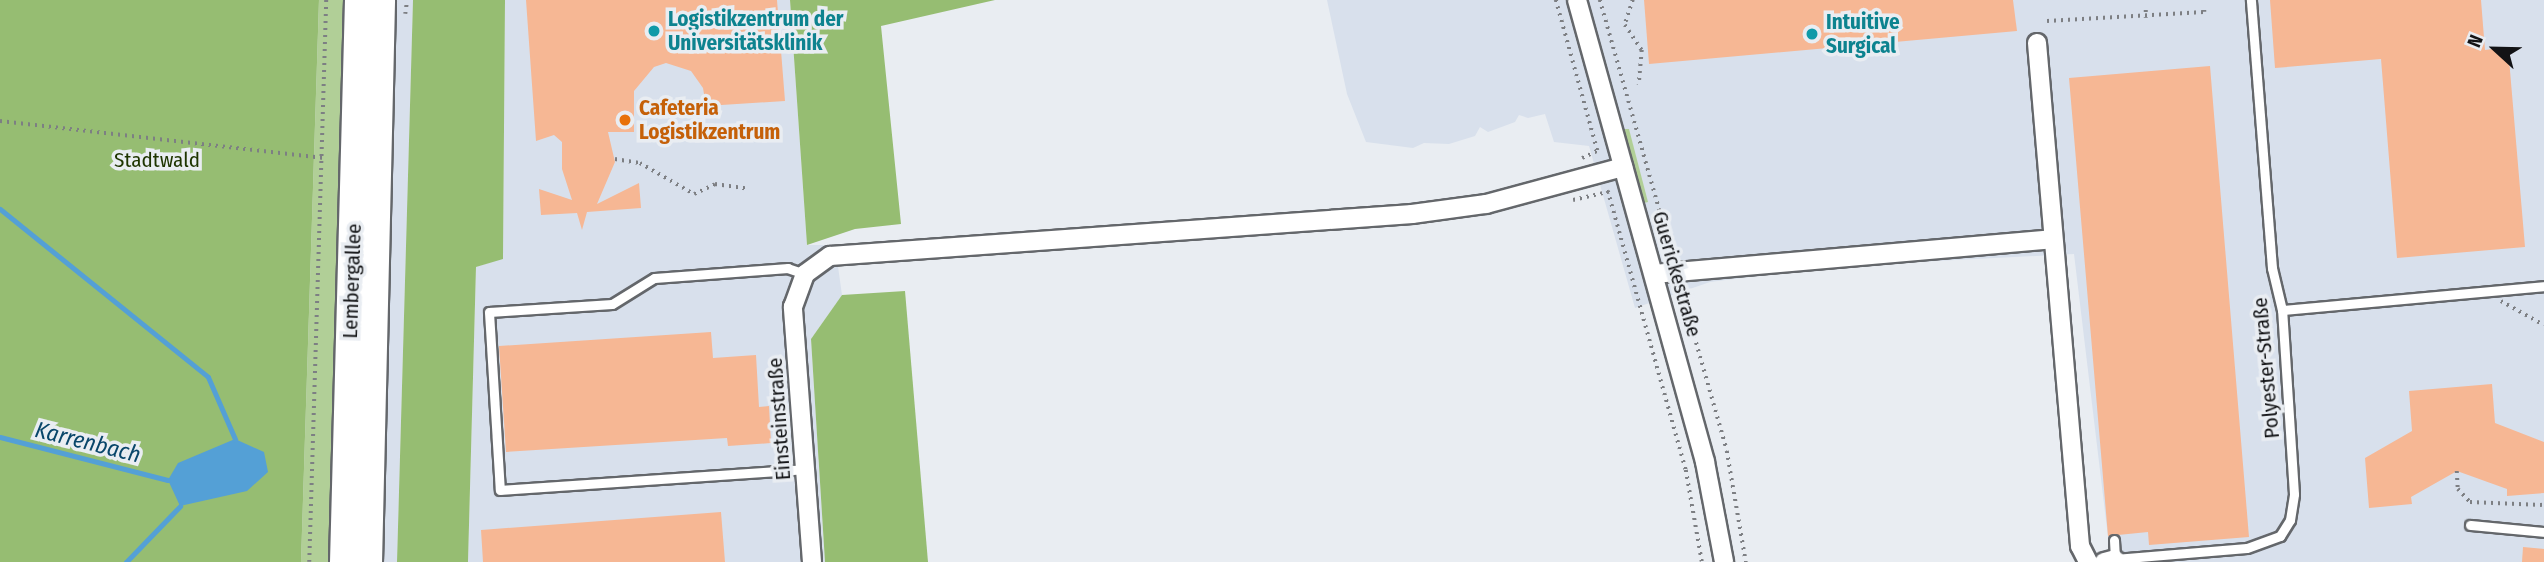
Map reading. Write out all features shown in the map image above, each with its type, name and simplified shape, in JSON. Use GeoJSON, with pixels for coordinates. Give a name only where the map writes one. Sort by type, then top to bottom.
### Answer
{"type":"FeatureCollection","features":[{"type":"Feature","properties":{"kind":"main road","name":"Lembergallee"},"geometry":{"type":"LineString","coordinates":[[344,562],[359,0]]}},
{"type":"Feature","properties":{"kind":"main road","name":"Lembergallee"},"geometry":{"type":"LineString","coordinates":[[368,562],[381,0]]}},
{"type":"Feature","properties":{"kind":"street","name":"Guerickestraße"},"geometry":{"type":"LineString","coordinates":[[1577,0],[1705,462],[1724,562]]}},
{"type":"Feature","properties":{"kind":"street"},"geometry":{"type":"LineString","coordinates":[[2037,43],[2080,546],[2088,562]]}},
{"type":"Feature","properties":{"kind":"street"},"geometry":{"type":"LineString","coordinates":[[804,274],[830,256],[1412,214],[1486,204],[1623,167]]}},
{"type":"Feature","properties":{"kind":"street"},"geometry":{"type":"LineString","coordinates":[[1654,274],[2052,239]]}},
{"type":"Feature","properties":{"kind":"street","name":"Einsteinstraße"},"geometry":{"type":"LineString","coordinates":[[804,274],[793,307],[812,562]]}},
{"type":"Feature","properties":{"kind":"lane","name":"Polyester-Straße"},"geometry":{"type":"LineString","coordinates":[[2116,560],[2263,544],[2280,536],[2290,520],[2294,494],[2282,310],[2272,268],[2251,0]]}},
{"type":"Feature","properties":{"kind":"lane"},"geometry":{"type":"LineString","coordinates":[[804,274],[788,268],[654,278],[612,304],[489,312],[500,490],[806,469]]}},
{"type":"Feature","properties":{"kind":"lane"},"geometry":{"type":"LineString","coordinates":[[2282,310],[2544,286]]}},
{"type":"Feature","properties":{"kind":"lane"},"geometry":{"type":"LineString","coordinates":[[2470,525],[2544,532]]}},
{"type":"Feature","properties":{"kind":"lane"},"geometry":{"type":"LineString","coordinates":[[2113,540],[2116,560]]}},
{"type":"Feature","properties":{"kind":"path"},"geometry":{"type":"LineString","coordinates":[[309,562],[324,158],[326,0]]}},
{"type":"Feature","properties":{"kind":"path"},"geometry":{"type":"LineString","coordinates":[[1556,0],[1686,470],[1702,562]]}},
{"type":"Feature","properties":{"kind":"path"},"geometry":{"type":"LineString","coordinates":[[1633,0],[1625,25],[1642,50],[1639,85]]}},
{"type":"Feature","properties":{"kind":"path"},"geometry":{"type":"LineString","coordinates":[[2047,21],[2146,18],[2204,12],[2204,6]]}},
{"type":"Feature","properties":{"kind":"path"},"geometry":{"type":"LineString","coordinates":[[2146,10],[2146,18]]}},
{"type":"Feature","properties":{"kind":"path"},"geometry":{"type":"LineString","coordinates":[[0,121],[324,158]]}},
{"type":"Feature","properties":{"kind":"path"},"geometry":{"type":"LineString","coordinates":[[1578,160],[1597,151]]}},
{"type":"Feature","properties":{"kind":"path"},"geometry":{"type":"LineString","coordinates":[[615,159],[640,163],[694,194],[715,184],[748,190]]}},
{"type":"Feature","properties":{"kind":"path"},"geometry":{"type":"LineString","coordinates":[[2496,290],[2504,306],[2544,325]]}},
{"type":"Feature","properties":{"kind":"path"},"geometry":{"type":"LineString","coordinates":[[2457,471],[2458,489],[2470,502],[2544,505]]}},
{"type":"Feature","properties":{"kind":"shaded area"},"geometry":{"type":"Polygon","coordinates":[[[347,0],[413,0],[397,562],[334,562],[347,0]]]}},
{"type":"Feature","properties":{"kind":"shaded area"},"geometry":{"type":"Polygon","coordinates":[[[505,0],[790,0],[807,245],[835,245],[842,295],[811,339],[825,562],[468,562],[476,267],[503,258],[505,0]]]}},
{"type":"Feature","properties":{"kind":"shaded area"},"geometry":{"type":"Polygon","coordinates":[[[1327,0],[2544,0],[2544,562],[2111,562],[2074,254],[1838,266],[1710,282],[1635,308],[1589,146],[1554,142],[1545,114],[1528,118],[1519,115],[1515,122],[1488,132],[1480,127],[1475,136],[1449,144],[1424,143],[1413,148],[1366,142],[1347,94],[1327,0]]]}},
{"type":"Feature","properties":{"kind":"green space","name":"Stadtwald"},"geometry":{"type":"Polygon","coordinates":[[[0,0],[319,0],[301,562],[0,562],[0,0]]]}},
{"type":"Feature","properties":{"kind":"green space"},"geometry":{"type":"Polygon","coordinates":[[[319,0],[347,0],[334,562],[301,562],[319,0]]]}},
{"type":"Feature","properties":{"kind":"green space"},"geometry":{"type":"Polygon","coordinates":[[[413,0],[505,0],[503,259],[476,267],[468,562],[397,562],[413,0]]]}},
{"type":"Feature","properties":{"kind":"green space"},"geometry":{"type":"Polygon","coordinates":[[[790,0],[995,0],[881,26],[901,224],[855,229],[807,245],[790,0]]]}},
{"type":"Feature","properties":{"kind":"green space"},"geometry":{"type":"Polygon","coordinates":[[[1623,129],[1629,129],[1648,202],[1644,203],[1623,129]]]}},
{"type":"Feature","properties":{"kind":"green space"},"geometry":{"type":"Polygon","coordinates":[[[905,291],[928,562],[825,562],[811,339],[842,295],[905,291]]]}},
{"type":"Feature","properties":{"kind":"water"},"geometry":{"type":"Polygon","coordinates":[[[235,439],[264,452],[268,472],[247,491],[180,506],[168,480],[178,463],[235,439]]]}},
{"type":"Feature","properties":{"kind":"building","name":"Logistikzentrum der Universitätsklinik"},"geometry":{"type":"Polygon","coordinates":[[[526,0],[777,0],[785,101],[706,106],[703,88],[691,71],[666,63],[654,67],[634,91],[634,132],[608,132],[615,162],[597,204],[639,183],[641,208],[587,212],[582,230],[577,213],[541,215],[539,189],[572,200],[562,169],[562,142],[554,135],[536,141],[526,0]]]}},
{"type":"Feature","properties":{"kind":"building","name":"Intuitive Surgical"},"geometry":{"type":"Polygon","coordinates":[[[1644,0],[2013,0],[2017,31],[1649,64],[1644,0]]]}},
{"type":"Feature","properties":{"kind":"building"},"geometry":{"type":"Polygon","coordinates":[[[2270,0],[2481,0],[2485,50],[2508,47],[2525,247],[2397,258],[2381,59],[2275,68],[2270,0]]]}},
{"type":"Feature","properties":{"kind":"building"},"geometry":{"type":"Polygon","coordinates":[[[2210,66],[2249,537],[2149,545],[2148,532],[2108,536],[2069,78],[2210,66]]]}},
{"type":"Feature","properties":{"kind":"building"},"geometry":{"type":"Polygon","coordinates":[[[711,332],[713,358],[756,355],[759,407],[769,406],[771,443],[728,446],[727,438],[506,452],[499,346],[711,332]]]}},
{"type":"Feature","properties":{"kind":"building"},"geometry":{"type":"Polygon","coordinates":[[[2492,384],[2495,423],[2544,442],[2544,493],[2507,496],[2507,489],[2457,471],[2411,497],[2412,504],[2369,508],[2365,458],[2412,431],[2409,391],[2492,384]]]}},
{"type":"Feature","properties":{"kind":"building"},"geometry":{"type":"Polygon","coordinates":[[[721,512],[725,562],[483,562],[481,530],[721,512]]]}},
{"type":"Feature","properties":{"kind":"building"},"geometry":{"type":"Polygon","coordinates":[[[2523,547],[2544,549],[2544,562],[2522,562],[2523,547]]]}},
{"type":"Feature","properties":{"kind":"waterway"},"geometry":{"type":"LineString","coordinates":[[0,209],[208,377],[235,439]]}},
{"type":"Feature","properties":{"kind":"waterway","name":"Karrenbach"},"geometry":{"type":"LineString","coordinates":[[0,437],[168,480]]}},
{"type":"Feature","properties":{"kind":"waterway"},"geometry":{"type":"LineString","coordinates":[[126,562],[180,506]]}},
{"type":"Feature","properties":{"kind":"place","name":"Logistikzentrum der Universitätsklinik"},"geometry":{"type":"Point","coordinates":[654,31]}},
{"type":"Feature","properties":{"kind":"place","name":"Intuitive Surgical"},"geometry":{"type":"Point","coordinates":[1812,34]}},
{"type":"Feature","properties":{"kind":"place","name":"Cafeteria Logistikzentrum"},"geometry":{"type":"Point","coordinates":[625,120]}}]}
